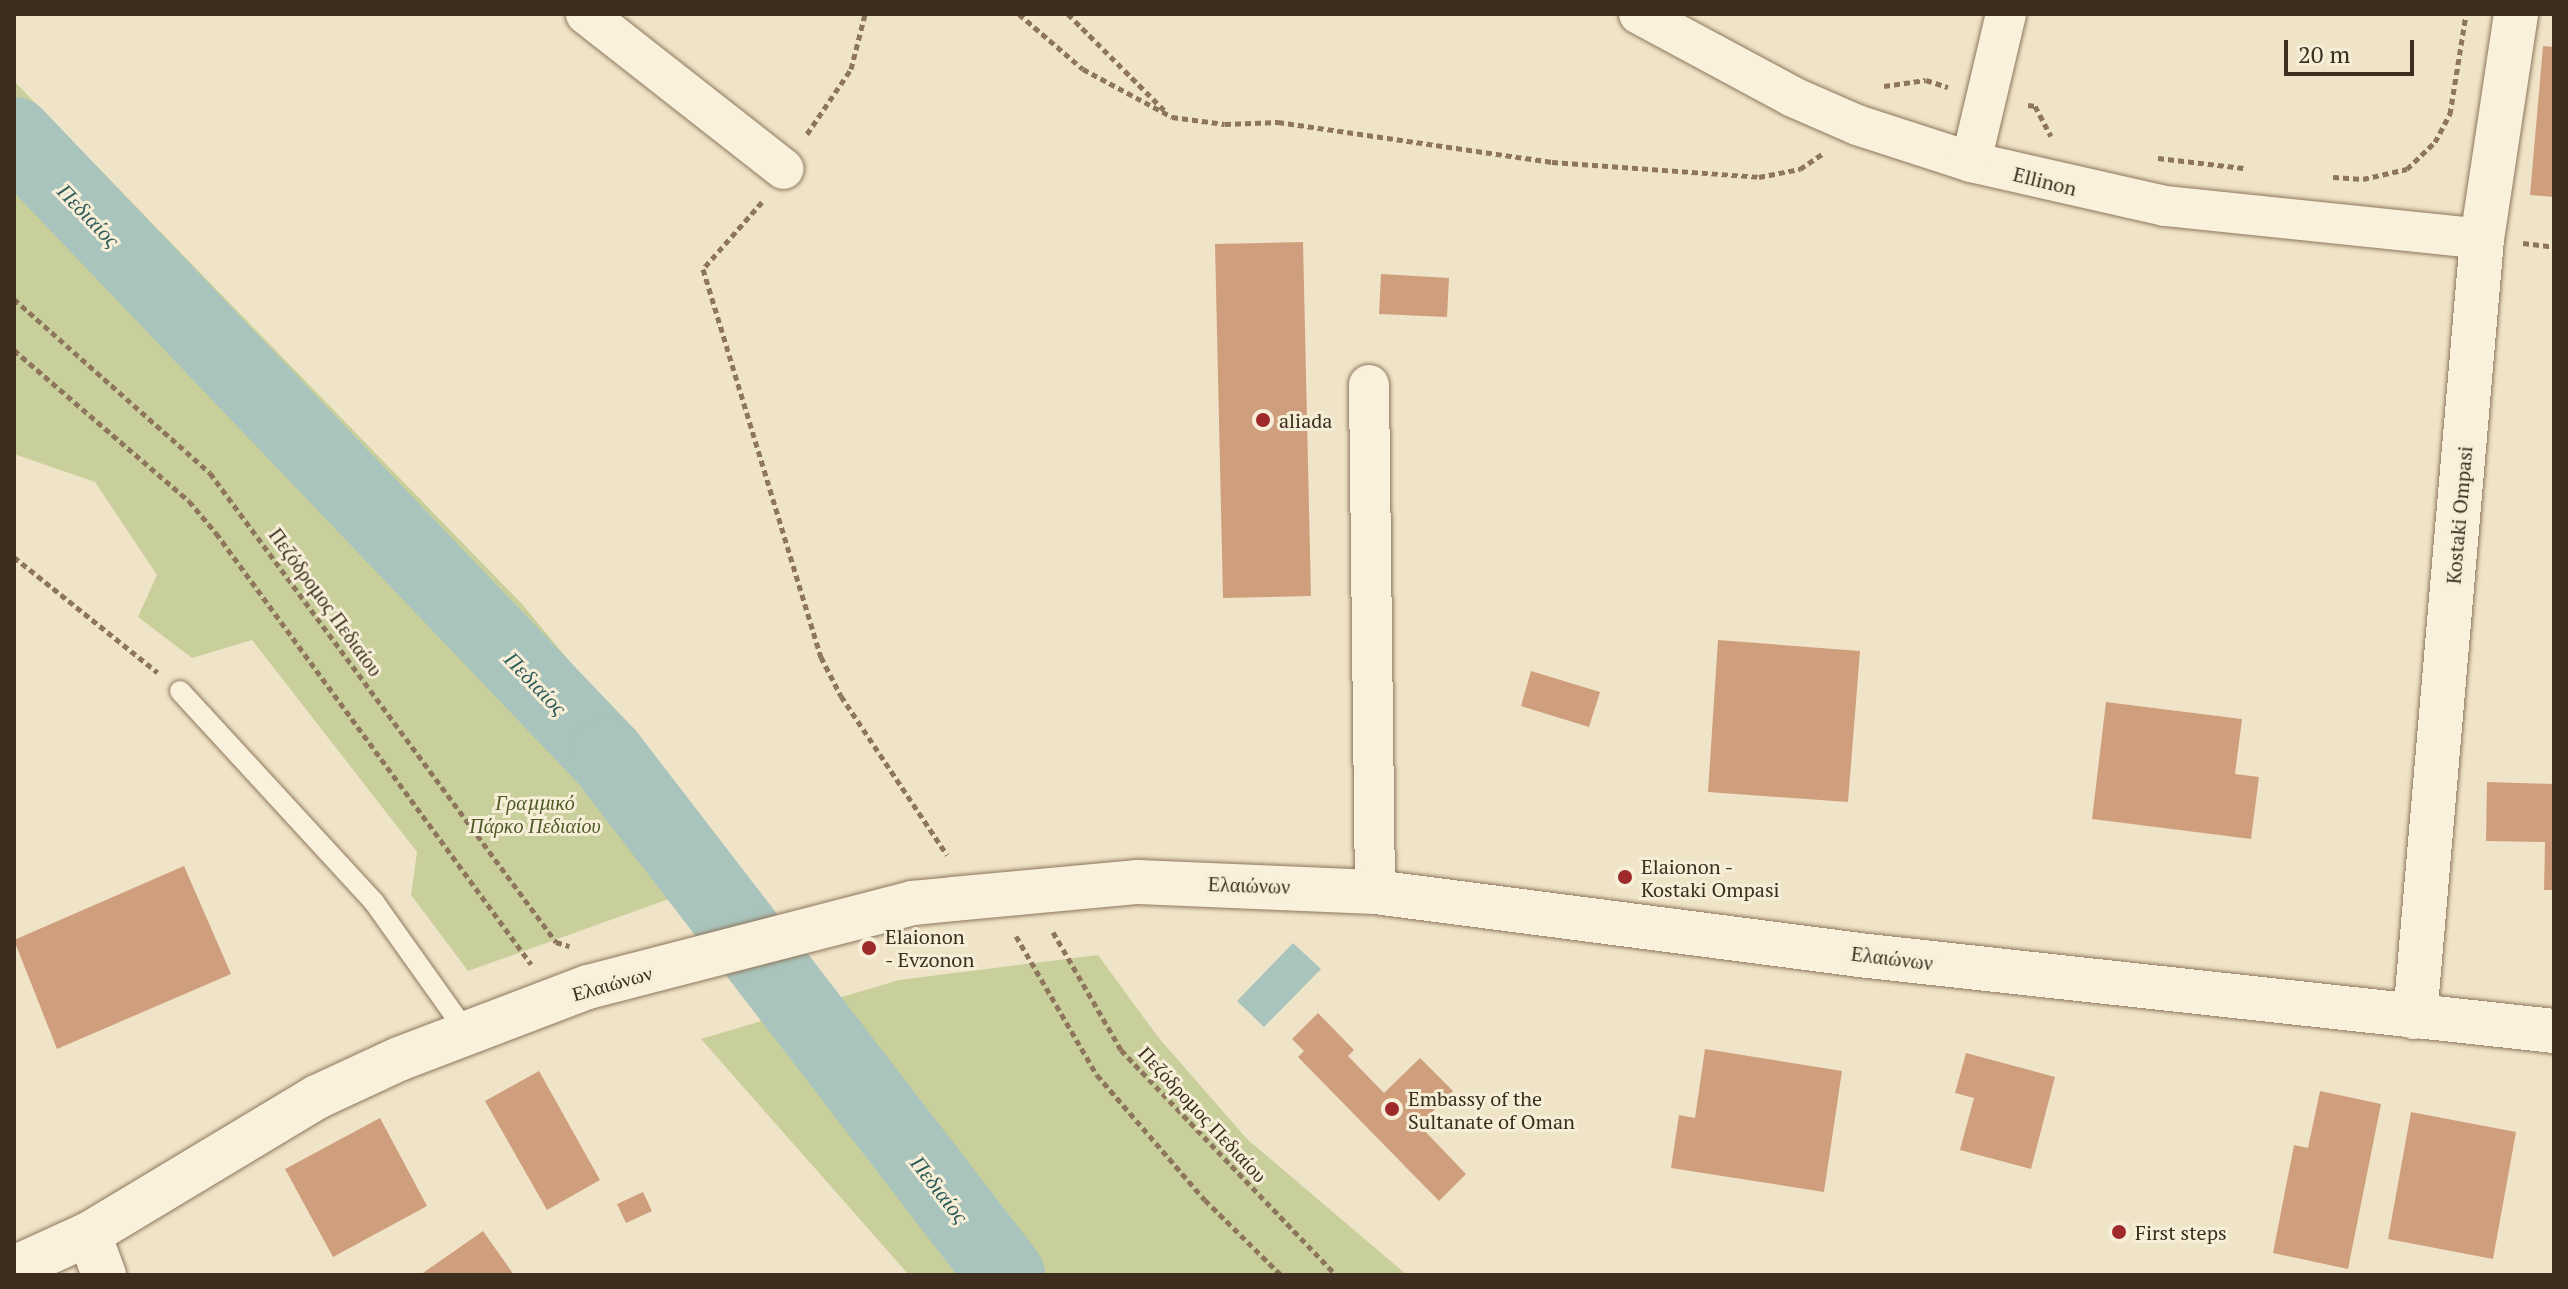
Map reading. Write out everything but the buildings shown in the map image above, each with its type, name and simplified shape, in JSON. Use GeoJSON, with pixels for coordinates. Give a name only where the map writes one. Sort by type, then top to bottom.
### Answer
{"type":"FeatureCollection","features":[{"type":"Feature","properties":{"kind":"main road","name":"Kostaki Ompasi"},"geometry":{"type":"LineString","coordinates":[[2415,1017],[2482,239],[2516,14]]}},
{"type":"Feature","properties":{"kind":"main road","name":"Ελαιώνων"},"geometry":{"type":"LineString","coordinates":[[14,1268],[89,1234],[317,1097],[467,1033],[584,968],[913,903],[951,879],[1138,882],[1375,892],[1859,955],[2554,1031]]}},
{"type":"Feature","properties":{"kind":"main road"},"geometry":{"type":"LineString","coordinates":[[89,1234],[104,1275]]}},
{"type":"Feature","properties":{"kind":"street"},"geometry":{"type":"LineString","coordinates":[[586,14],[784,169]]}},
{"type":"Feature","properties":{"kind":"street","name":"Ellinon"},"geometry":{"type":"LineString","coordinates":[[1639,14],[1793,97],[1857,125],[1971,162],[2067,188],[2165,206],[2482,239]]}},
{"type":"Feature","properties":{"kind":"street"},"geometry":{"type":"LineString","coordinates":[[1971,162],[2006,14]]}},
{"type":"Feature","properties":{"kind":"street"},"geometry":{"type":"LineString","coordinates":[[1369,385],[1375,892]]}},
{"type":"Feature","properties":{"kind":"lane"},"geometry":{"type":"LineString","coordinates":[[180,691],[374,902],[467,1033]]}},
{"type":"Feature","properties":{"kind":"path"},"geometry":{"type":"LineString","coordinates":[[1019,14],[1083,69],[1172,117],[1225,124],[1278,122],[1552,162],[1759,177],[1800,169],[1857,125]]}},
{"type":"Feature","properties":{"kind":"path"},"geometry":{"type":"LineString","coordinates":[[1068,14],[1172,117]]}},
{"type":"Feature","properties":{"kind":"path"},"geometry":{"type":"LineString","coordinates":[[2320,177],[2363,179],[2407,169],[2435,142],[2450,114],[2466,14]]}},
{"type":"Feature","properties":{"kind":"path"},"geometry":{"type":"LineString","coordinates":[[1873,86],[1900,87],[1926,80],[1986,99],[2035,106],[2048,134],[2062,141]]}},
{"type":"Feature","properties":{"kind":"path"},"geometry":{"type":"LineString","coordinates":[[2153,157],[2246,168]]}},
{"type":"Feature","properties":{"kind":"path"},"geometry":{"type":"LineString","coordinates":[[703,269],[821,657],[841,696],[951,879]]}},
{"type":"Feature","properties":{"kind":"path","name":"Πεζόδρομος Πεδιαίου"},"geometry":{"type":"LineString","coordinates":[[14,299],[210,473],[556,942],[584,968]]}},
{"type":"Feature","properties":{"kind":"path"},"geometry":{"type":"LineString","coordinates":[[14,350],[189,501],[216,533],[532,965]]}},
{"type":"Feature","properties":{"kind":"path"},"geometry":{"type":"LineString","coordinates":[[14,557],[180,691]]}},
{"type":"Feature","properties":{"kind":"path"},"geometry":{"type":"LineString","coordinates":[[1008,921],[1097,1075],[1205,1200],[1281,1275]]}},
{"type":"Feature","properties":{"kind":"path","name":"Πεζόδρομος Πεδιαίου"},"geometry":{"type":"LineString","coordinates":[[1051,930],[1121,1050],[1336,1275]]}},
{"type":"Feature","properties":{"kind":"green space","name":"Γραμμικό Πάρκο Πεδιαίου"},"geometry":{"type":"Polygon","coordinates":[[[14,81],[522,604],[744,872],[468,971],[411,895],[417,852],[252,640],[192,658],[138,617],[157,575],[95,482],[14,454],[14,81]]]}},
{"type":"Feature","properties":{"kind":"green space"},"geometry":{"type":"Polygon","coordinates":[[[1098,955],[1158,1037],[1247,1139],[1407,1275],[909,1275],[701,1039],[899,980],[1098,955]]]}},
{"type":"Feature","properties":{"kind":"water"},"geometry":{"type":"Polygon","coordinates":[[[1293,943],[1321,969],[1264,1027],[1237,1001],[1293,943]]]}},
{"type":"Feature","properties":{"kind":"waterway","name":"Πεδιαίος"},"geometry":{"type":"LineString","coordinates":[[14,136],[607,757],[1006,1275]]}},
{"type":"Feature","properties":{"kind":"place","name":"aliada"},"geometry":{"type":"Point","coordinates":[1263,420]}},
{"type":"Feature","properties":{"kind":"place","name":"Elaionon - Kostaki Ompasi"},"geometry":{"type":"Point","coordinates":[1625,877]}},
{"type":"Feature","properties":{"kind":"place","name":"Elaionon - Evzonon"},"geometry":{"type":"Point","coordinates":[869,948]}},
{"type":"Feature","properties":{"kind":"place","name":"Embassy of the Sultanate of Oman"},"geometry":{"type":"Point","coordinates":[1392,1109]}},
{"type":"Feature","properties":{"kind":"place","name":"First steps"},"geometry":{"type":"Point","coordinates":[2119,1232]}}]}
